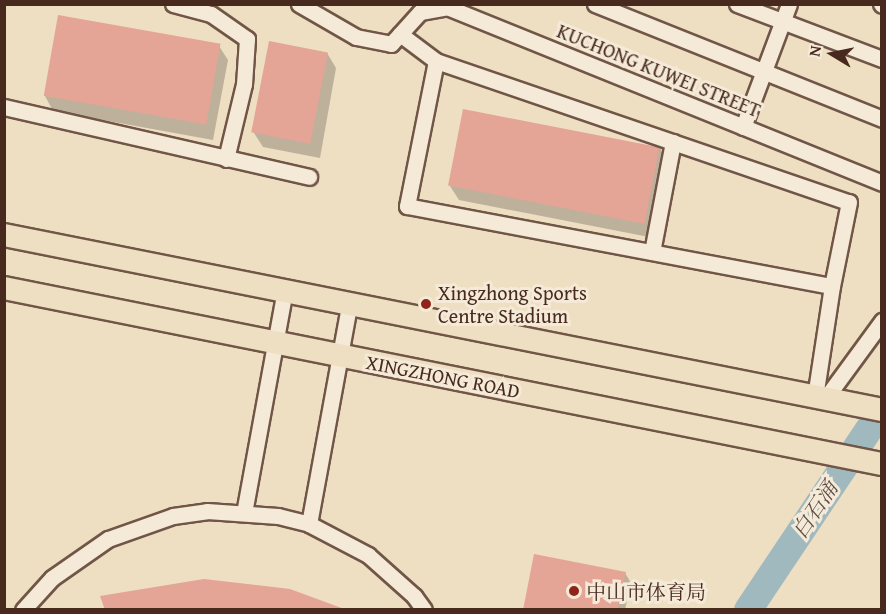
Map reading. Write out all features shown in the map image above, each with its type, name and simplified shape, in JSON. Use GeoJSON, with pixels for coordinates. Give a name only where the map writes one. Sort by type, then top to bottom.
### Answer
{"type":"FeatureCollection","features":[{"type":"Feature","properties":{"kind":"main road"},"geometry":{"type":"LineString","coordinates":[[4,235],[284,294],[882,410]]}},
{"type":"Feature","properties":{"kind":"main road","name":"XINGZHONG ROAD"},"geometry":{"type":"LineString","coordinates":[[4,288],[882,464]]}},
{"type":"Feature","properties":{"kind":"street"},"geometry":{"type":"LineString","coordinates":[[172,4],[211,14],[247,39],[244,84],[226,159]]}},
{"type":"Feature","properties":{"kind":"street"},"geometry":{"type":"LineString","coordinates":[[299,4],[356,37],[391,44],[400,34],[436,61],[849,202],[832,286],[820,398]]}},
{"type":"Feature","properties":{"kind":"street"},"geometry":{"type":"LineString","coordinates":[[595,4],[882,118]]}},
{"type":"Feature","properties":{"kind":"street"},"geometry":{"type":"LineString","coordinates":[[737,4],[882,60]]}},
{"type":"Feature","properties":{"kind":"street"},"geometry":{"type":"LineString","coordinates":[[743,127],[789,4]]}},
{"type":"Feature","properties":{"kind":"street","name":"KUCHONG KUWEI STREET"},"geometry":{"type":"LineString","coordinates":[[400,34],[418,8],[447,7],[882,183]]}},
{"type":"Feature","properties":{"kind":"street"},"geometry":{"type":"LineString","coordinates":[[436,61],[407,206],[832,286]]}},
{"type":"Feature","properties":{"kind":"street"},"geometry":{"type":"LineString","coordinates":[[4,107],[309,177]]}},
{"type":"Feature","properties":{"kind":"street"},"geometry":{"type":"LineString","coordinates":[[652,252],[673,142]]}},
{"type":"Feature","properties":{"kind":"street"},"geometry":{"type":"LineString","coordinates":[[244,513],[284,294]]}},
{"type":"Feature","properties":{"kind":"street"},"geometry":{"type":"LineString","coordinates":[[309,524],[349,306]]}},
{"type":"Feature","properties":{"kind":"street"},"geometry":{"type":"LineString","coordinates":[[820,398],[882,321]]}},
{"type":"Feature","properties":{"kind":"street"},"geometry":{"type":"LineString","coordinates":[[23,609],[52,578],[108,539],[173,516],[207,511],[244,513],[309,524],[368,555],[414,596],[424,609]]}},
{"type":"Feature","properties":{"kind":"building"},"geometry":{"type":"Polygon","coordinates":[[[58,15],[220,44],[206,124],[44,96],[58,15]]]}},
{"type":"Feature","properties":{"kind":"building"},"geometry":{"type":"Polygon","coordinates":[[[269,41],[328,52],[310,144],[251,132],[269,41]]]}},
{"type":"Feature","properties":{"kind":"building"},"geometry":{"type":"Polygon","coordinates":[[[463,109],[659,147],[644,224],[448,186],[463,109]]]}},
{"type":"Feature","properties":{"kind":"building","name":"中山市体育局"},"geometry":{"type":"Polygon","coordinates":[[[534,554],[626,572],[617,610],[523,610],[534,554]]]}},
{"type":"Feature","properties":{"kind":"building"},"geometry":{"type":"Polygon","coordinates":[[[204,579],[290,589],[347,610],[105,610],[100,596],[204,579]]]}},
{"type":"Feature","properties":{"kind":"waterway","name":"白石涌"},"geometry":{"type":"LineString","coordinates":[[748,610],[882,410]]}},
{"type":"Feature","properties":{"kind":"place","name":"Xingzhong Sports Centre Stadium"},"geometry":{"type":"Point","coordinates":[426,304]}},
{"type":"Feature","properties":{"kind":"place","name":"中山市体育局"},"geometry":{"type":"Point","coordinates":[574,591]}}]}
